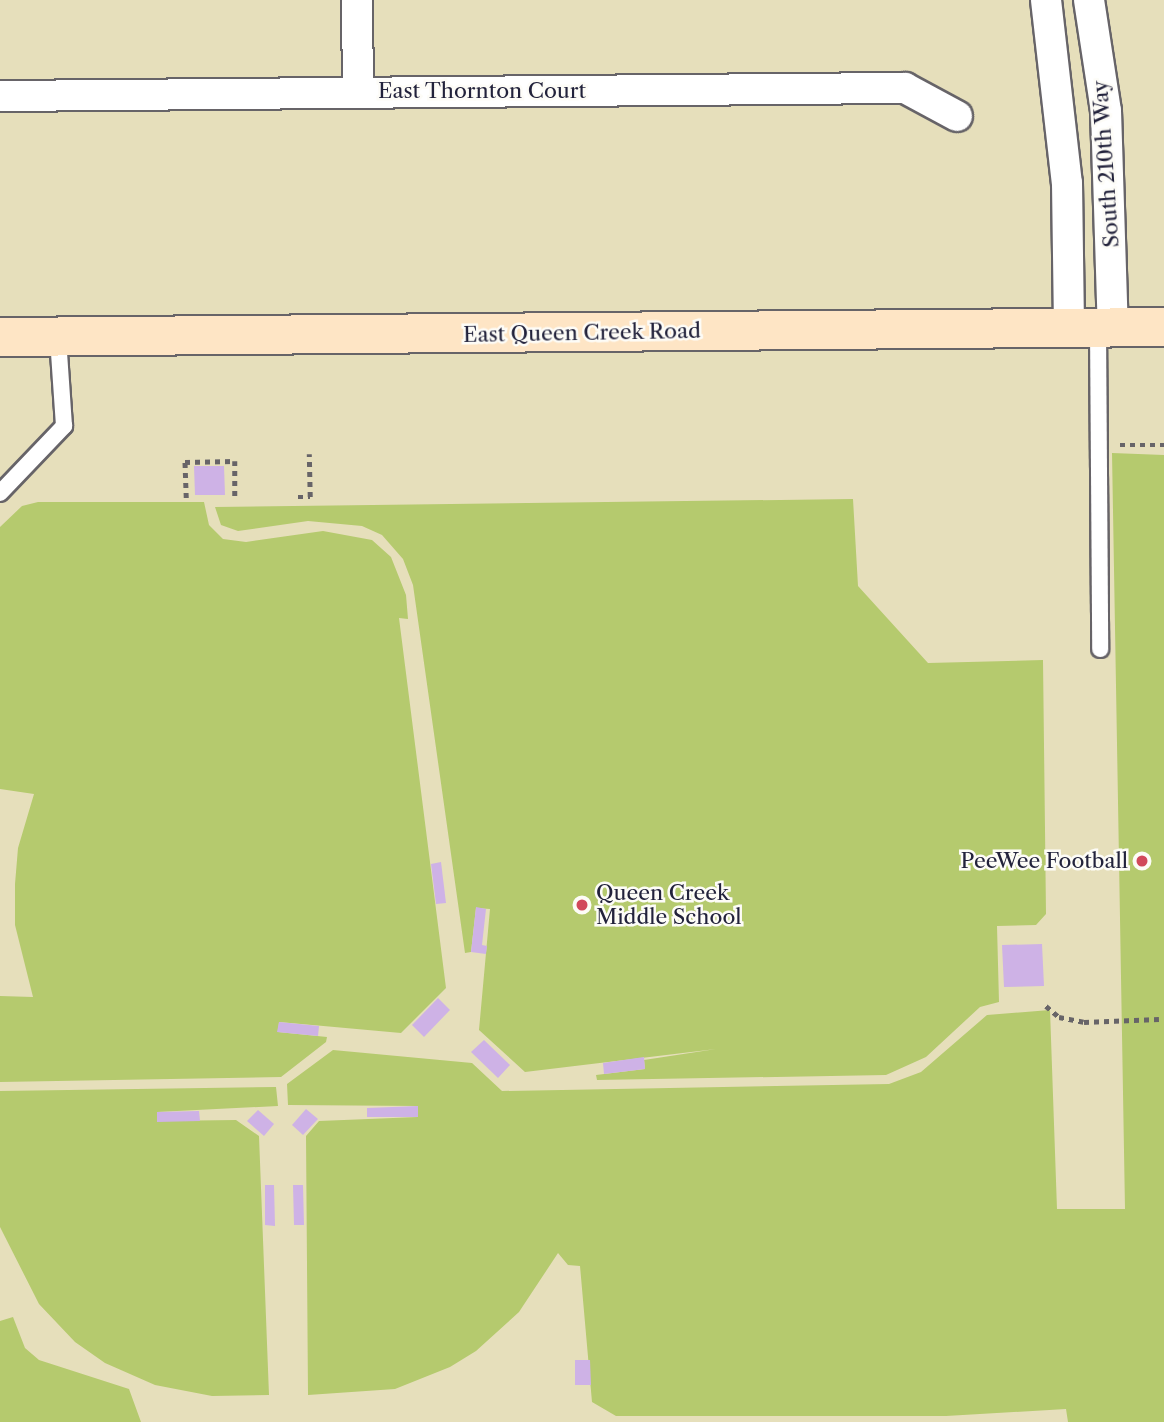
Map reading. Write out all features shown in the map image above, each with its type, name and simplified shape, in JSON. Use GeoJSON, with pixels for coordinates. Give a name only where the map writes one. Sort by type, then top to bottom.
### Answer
{"type":"FeatureCollection","features":[{"type":"Feature","properties":{"kind":"main road","name":"East Queen Creek Road"},"geometry":{"type":"LineString","coordinates":[[0,337],[1164,327]]}},
{"type":"Feature","properties":{"kind":"street"},"geometry":{"type":"LineString","coordinates":[[357,0],[358,92]]}},
{"type":"Feature","properties":{"kind":"street","name":"South 210th Way"},"geometry":{"type":"LineString","coordinates":[[1046,0],[1067,183],[1094,328]]}},
{"type":"Feature","properties":{"kind":"street","name":"South 210th Way"},"geometry":{"type":"LineString","coordinates":[[1089,0],[1106,111],[1094,328]]}},
{"type":"Feature","properties":{"kind":"street","name":"East Thornton Court"},"geometry":{"type":"LineString","coordinates":[[0,96],[905,88],[957,116]]}},
{"type":"Feature","properties":{"kind":"lane"},"geometry":{"type":"LineString","coordinates":[[1094,328],[1104,446],[1100,649]]}},
{"type":"Feature","properties":{"kind":"lane"},"geometry":{"type":"LineString","coordinates":[[0,493],[64,426],[58,338]]}},
{"type":"Feature","properties":{"kind":"path"},"geometry":{"type":"LineString","coordinates":[[1104,446],[1164,444]]}},
{"type":"Feature","properties":{"kind":"path"},"geometry":{"type":"LineString","coordinates":[[298,497],[310,497],[309,454]]}},
{"type":"Feature","properties":{"kind":"path"},"geometry":{"type":"LineString","coordinates":[[186,498],[185,462],[235,461],[235,498]]}},
{"type":"Feature","properties":{"kind":"path"},"geometry":{"type":"LineString","coordinates":[[1046,1006],[1059,1017],[1084,1022],[1159,1019]]}},
{"type":"Feature","properties":{"kind":"green space"},"geometry":{"type":"Polygon","coordinates":[[[1112,453],[1164,455],[1164,1422],[1068,1422],[1066,1409],[946,1416],[616,1416],[592,1402],[580,1266],[568,1265],[558,1253],[519,1312],[476,1351],[450,1367],[395,1389],[308,1395],[306,1136],[319,1121],[418,1117],[418,1106],[288,1105],[287,1084],[333,1050],[472,1063],[502,1091],[889,1084],[921,1072],[987,1015],[1050,1010],[1057,1209],[1125,1209],[1112,453]]]}},
{"type":"Feature","properties":{"kind":"green space"},"geometry":{"type":"Polygon","coordinates":[[[853,499],[858,586],[928,663],[1043,660],[1046,914],[1036,925],[997,926],[999,1002],[980,1007],[926,1057],[886,1075],[597,1080],[596,1075],[645,1069],[644,1060],[716,1049],[525,1072],[479,1030],[490,909],[476,908],[471,952],[465,953],[413,585],[403,559],[382,535],[362,526],[308,521],[238,531],[221,525],[215,507],[853,499]]]}},
{"type":"Feature","properties":{"kind":"green space"},"geometry":{"type":"Polygon","coordinates":[[[38,502],[204,502],[209,525],[223,539],[246,542],[323,531],[372,540],[391,557],[406,595],[408,619],[399,618],[446,988],[401,1033],[279,1022],[278,1032],[327,1037],[326,1042],[281,1077],[0,1082],[0,996],[33,997],[15,925],[15,884],[18,848],[34,794],[0,789],[0,527],[22,506],[38,502]]]}},
{"type":"Feature","properties":{"kind":"green space"},"geometry":{"type":"Polygon","coordinates":[[[276,1087],[278,1106],[157,1112],[158,1121],[236,1120],[259,1136],[269,1395],[212,1396],[155,1385],[105,1363],[75,1342],[39,1304],[0,1227],[0,1091],[276,1087]]]}},
{"type":"Feature","properties":{"kind":"green space"},"geometry":{"type":"Polygon","coordinates":[[[13,1317],[25,1348],[39,1360],[129,1389],[141,1422],[0,1422],[0,1321],[13,1317]]]}},
{"type":"Feature","properties":{"kind":"building"},"geometry":{"type":"Polygon","coordinates":[[[194,466],[224,466],[225,495],[195,495],[194,466]]]}},
{"type":"Feature","properties":{"kind":"building"},"geometry":{"type":"Polygon","coordinates":[[[441,862],[446,903],[436,904],[431,864],[441,862]]]}},
{"type":"Feature","properties":{"kind":"building"},"geometry":{"type":"Polygon","coordinates":[[[476,907],[486,909],[482,945],[487,946],[486,954],[471,952],[476,907]]]}},
{"type":"Feature","properties":{"kind":"building"},"geometry":{"type":"Polygon","coordinates":[[[1042,944],[1044,986],[1004,987],[1002,945],[1042,944]]]}},
{"type":"Feature","properties":{"kind":"building"},"geometry":{"type":"Polygon","coordinates":[[[438,998],[450,1010],[424,1037],[412,1025],[438,998]]]}},
{"type":"Feature","properties":{"kind":"building"},"geometry":{"type":"Polygon","coordinates":[[[279,1022],[319,1026],[318,1036],[277,1032],[279,1022]]]}},
{"type":"Feature","properties":{"kind":"building"},"geometry":{"type":"Polygon","coordinates":[[[484,1040],[510,1065],[498,1078],[471,1052],[484,1040]]]}},
{"type":"Feature","properties":{"kind":"building"},"geometry":{"type":"Polygon","coordinates":[[[644,1057],[645,1069],[604,1074],[603,1063],[644,1057]]]}},
{"type":"Feature","properties":{"kind":"building"},"geometry":{"type":"Polygon","coordinates":[[[418,1106],[418,1117],[367,1117],[367,1108],[418,1106]]]}},
{"type":"Feature","properties":{"kind":"building"},"geometry":{"type":"Polygon","coordinates":[[[306,1109],[318,1119],[303,1135],[292,1125],[306,1109]]]}},
{"type":"Feature","properties":{"kind":"building"},"geometry":{"type":"Polygon","coordinates":[[[258,1110],[274,1124],[264,1136],[247,1121],[258,1110]]]}},
{"type":"Feature","properties":{"kind":"building"},"geometry":{"type":"Polygon","coordinates":[[[199,1111],[200,1121],[157,1122],[157,1112],[199,1111]]]}},
{"type":"Feature","properties":{"kind":"building"},"geometry":{"type":"Polygon","coordinates":[[[265,1185],[274,1185],[275,1226],[265,1225],[265,1185]]]}},
{"type":"Feature","properties":{"kind":"building"},"geometry":{"type":"Polygon","coordinates":[[[293,1185],[303,1185],[304,1225],[294,1225],[293,1185]]]}},
{"type":"Feature","properties":{"kind":"building"},"geometry":{"type":"Polygon","coordinates":[[[575,1360],[590,1360],[591,1385],[575,1385],[575,1360]]]}},
{"type":"Feature","properties":{"kind":"place","name":"PeeWee Football"},"geometry":{"type":"Point","coordinates":[1142,861]}},
{"type":"Feature","properties":{"kind":"place","name":"Queen Creek Middle School"},"geometry":{"type":"Point","coordinates":[582,905]}}]}
